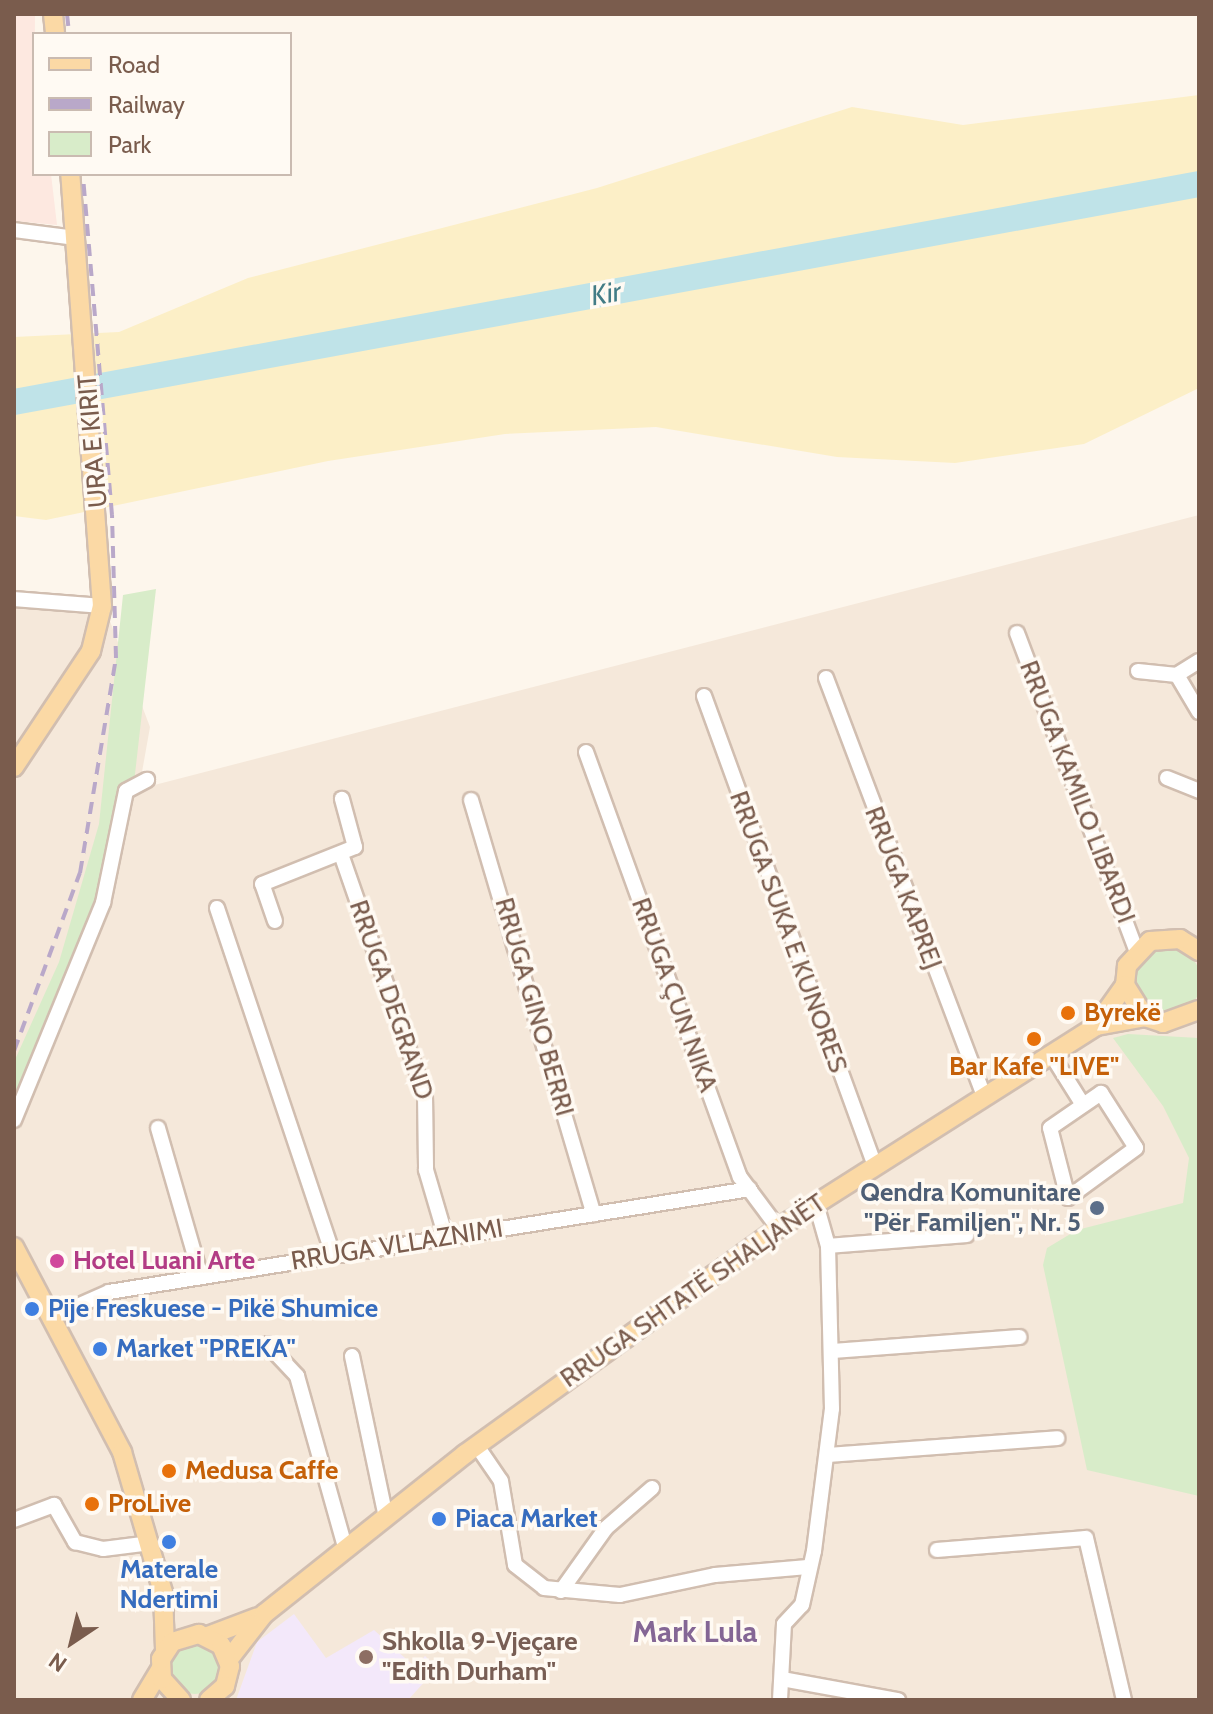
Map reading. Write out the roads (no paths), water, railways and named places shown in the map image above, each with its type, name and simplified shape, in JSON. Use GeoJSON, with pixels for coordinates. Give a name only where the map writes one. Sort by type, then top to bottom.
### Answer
{"type":"FeatureCollection","features":[{"type":"Feature","properties":{"kind":"main road","name":"URA E KIRIT"},"geometry":{"type":"LineString","coordinates":[[14,767],[91,651],[102,601],[70,176]]}},
{"type":"Feature","properties":{"kind":"main road"},"geometry":{"type":"LineString","coordinates":[[1136,950],[1180,939],[1199,951]]}},
{"type":"Feature","properties":{"kind":"main road","name":"RRUGA SHTATË SHALJANËT"},"geometry":{"type":"LineString","coordinates":[[1096,1026],[1125,985],[1136,950]]}},
{"type":"Feature","properties":{"kind":"main road"},"geometry":{"type":"LineString","coordinates":[[1125,985],[1145,1017]]}},
{"type":"Feature","properties":{"kind":"main road"},"geometry":{"type":"LineString","coordinates":[[1190,1024],[1199,1010]]}},
{"type":"Feature","properties":{"kind":"main road","name":"RRUGA SHTATË SHALJANËT"},"geometry":{"type":"LineString","coordinates":[[213,1699],[228,1680],[229,1659],[264,1614],[477,1446],[778,1228],[1096,1026],[1145,1017],[1190,1024]]}},
{"type":"Feature","properties":{"kind":"main road"},"geometry":{"type":"LineString","coordinates":[[14,1247],[122,1452],[151,1543],[163,1592],[165,1649],[160,1670],[142,1700]]}},
{"type":"Feature","properties":{"kind":"main road"},"geometry":{"type":"LineString","coordinates":[[163,1592],[199,1635],[229,1659]]}},
{"type":"Feature","properties":{"kind":"main road","name":"RRUGA SHTATË SHALJANËT"},"geometry":{"type":"LineString","coordinates":[[165,1649],[264,1614]]}},
{"type":"Feature","properties":{"kind":"main road"},"geometry":{"type":"LineString","coordinates":[[160,1670],[180,1700]]}},
{"type":"Feature","properties":{"kind":"street"},"geometry":{"type":"LineString","coordinates":[[14,230],[76,238]]}},
{"type":"Feature","properties":{"kind":"street"},"geometry":{"type":"LineString","coordinates":[[14,599],[102,601]]}},
{"type":"Feature","properties":{"kind":"street","name":"RRUGA KAMILO LIBARDI"},"geometry":{"type":"LineString","coordinates":[[1017,633],[1136,950]]}},
{"type":"Feature","properties":{"kind":"street"},"geometry":{"type":"LineString","coordinates":[[1138,671],[1177,675],[1199,661]]}},
{"type":"Feature","properties":{"kind":"street"},"geometry":{"type":"LineString","coordinates":[[1177,675],[1199,712]]}},
{"type":"Feature","properties":{"kind":"street","name":"RRUGA KAPREJ"},"geometry":{"type":"LineString","coordinates":[[826,678],[984,1097]]}},
{"type":"Feature","properties":{"kind":"street","name":"RRUGA SUKA E KUNORES"},"geometry":{"type":"LineString","coordinates":[[704,696],[875,1166]]}},
{"type":"Feature","properties":{"kind":"street","name":"RRUGA ÇUN NIKA"},"geometry":{"type":"LineString","coordinates":[[586,752],[750,1189],[778,1228]]}},
{"type":"Feature","properties":{"kind":"street"},"geometry":{"type":"LineString","coordinates":[[1167,778],[1199,791]]}},
{"type":"Feature","properties":{"kind":"street"},"geometry":{"type":"LineString","coordinates":[[14,1120],[103,903],[126,791],[147,780]]}},
{"type":"Feature","properties":{"kind":"street"},"geometry":{"type":"LineString","coordinates":[[275,921],[262,884],[342,857],[355,847],[342,799]]}},
{"type":"Feature","properties":{"kind":"street","name":"RRUGA GINO BERRI"},"geometry":{"type":"LineString","coordinates":[[471,800],[538,1007],[594,1214]]}},
{"type":"Feature","properties":{"kind":"street","name":"RRUGA DEGRAND"},"geometry":{"type":"LineString","coordinates":[[342,857],[425,1095],[426,1170],[446,1238]]}},
{"type":"Feature","properties":{"kind":"street"},"geometry":{"type":"LineString","coordinates":[[217,908],[333,1255]]}},
{"type":"Feature","properties":{"kind":"street"},"geometry":{"type":"LineString","coordinates":[[1180,939],[1199,936]]}},
{"type":"Feature","properties":{"kind":"street"},"geometry":{"type":"LineString","coordinates":[[1051,1054],[1083,1105]]}},
{"type":"Feature","properties":{"kind":"street"},"geometry":{"type":"LineString","coordinates":[[1101,1093],[1136,1148],[1068,1198],[1050,1128],[1083,1105],[1101,1093]]}},
{"type":"Feature","properties":{"kind":"street"},"geometry":{"type":"LineString","coordinates":[[158,1128],[201,1277]]}},
{"type":"Feature","properties":{"kind":"street","name":"RRUGA VLLAZNIMI"},"geometry":{"type":"LineString","coordinates":[[50,1318],[87,1296],[750,1189]]}},
{"type":"Feature","properties":{"kind":"street"},"geometry":{"type":"LineString","coordinates":[[780,1700],[784,1624],[802,1605],[828,1455],[833,1351],[828,1246],[816,1204]]}},
{"type":"Feature","properties":{"kind":"street"},"geometry":{"type":"LineString","coordinates":[[828,1246],[967,1235]]}},
{"type":"Feature","properties":{"kind":"street"},"geometry":{"type":"LineString","coordinates":[[833,1351],[1019,1337]]}},
{"type":"Feature","properties":{"kind":"street"},"geometry":{"type":"LineString","coordinates":[[267,1344],[297,1376],[346,1550]]}},
{"type":"Feature","properties":{"kind":"street"},"geometry":{"type":"LineString","coordinates":[[352,1356],[386,1518]]}},
{"type":"Feature","properties":{"kind":"street"},"geometry":{"type":"LineString","coordinates":[[828,1455],[1057,1438]]}},
{"type":"Feature","properties":{"kind":"street"},"geometry":{"type":"LineString","coordinates":[[477,1446],[501,1481],[515,1565],[544,1588],[620,1595],[715,1575],[808,1567]]}},
{"type":"Feature","properties":{"kind":"street"},"geometry":{"type":"LineString","coordinates":[[561,1591],[606,1528],[652,1488]]}},
{"type":"Feature","properties":{"kind":"street"},"geometry":{"type":"LineString","coordinates":[[14,1520],[54,1505],[75,1542],[103,1549],[151,1543]]}},
{"type":"Feature","properties":{"kind":"street"},"geometry":{"type":"LineString","coordinates":[[937,1550],[1086,1538],[1124,1700]]}},
{"type":"Feature","properties":{"kind":"street"},"geometry":{"type":"LineString","coordinates":[[782,1679],[872,1698],[898,1700]]}},
{"type":"Feature","properties":{"kind":"waterway","name":"Kir"},"geometry":{"type":"LineString","coordinates":[[14,402],[1199,184]]}},
{"type":"Feature","properties":{"kind":"railway"},"geometry":{"type":"LineString","coordinates":[[67,14],[69,32]]}},
{"type":"Feature","properties":{"kind":"railway"},"geometry":{"type":"LineString","coordinates":[[14,1051],[80,873],[116,658],[112,515],[83,176]]}},
{"type":"Feature","properties":{"kind":"place","name":"Byrekë"},"geometry":{"type":"Point","coordinates":[1068,1013]}},
{"type":"Feature","properties":{"kind":"place","name":"Bar Kafe \"LIVE\""},"geometry":{"type":"Point","coordinates":[1034,1039]}},
{"type":"Feature","properties":{"kind":"place","name":"Qendra Komunitare \"Për Familjen\", Nr. 5"},"geometry":{"type":"Point","coordinates":[1097,1208]}},
{"type":"Feature","properties":{"kind":"place","name":"Hotel Luani Arte"},"geometry":{"type":"Point","coordinates":[57,1261]}},
{"type":"Feature","properties":{"kind":"place","name":"Pije Freskuese - Pikë Shumice"},"geometry":{"type":"Point","coordinates":[32,1309]}},
{"type":"Feature","properties":{"kind":"place","name":"Market \"PREKA\""},"geometry":{"type":"Point","coordinates":[100,1349]}},
{"type":"Feature","properties":{"kind":"place","name":"Medusa Caffe"},"geometry":{"type":"Point","coordinates":[169,1471]}},
{"type":"Feature","properties":{"kind":"place","name":"ProLive"},"geometry":{"type":"Point","coordinates":[92,1504]}},
{"type":"Feature","properties":{"kind":"place","name":"Piaca Market"},"geometry":{"type":"Point","coordinates":[439,1519]}},
{"type":"Feature","properties":{"kind":"place","name":"Materale Ndertimi"},"geometry":{"type":"Point","coordinates":[169,1542]}},
{"type":"Feature","properties":{"kind":"place","name":"Shkolla 9-Vjeçare \"Edith Durham\""},"geometry":{"type":"Point","coordinates":[366,1657]}},
{"type":"Feature","properties":{"kind":"district","name":"Mark Lula"},"geometry":{"type":"Point","coordinates":[695,1632]}}]}
